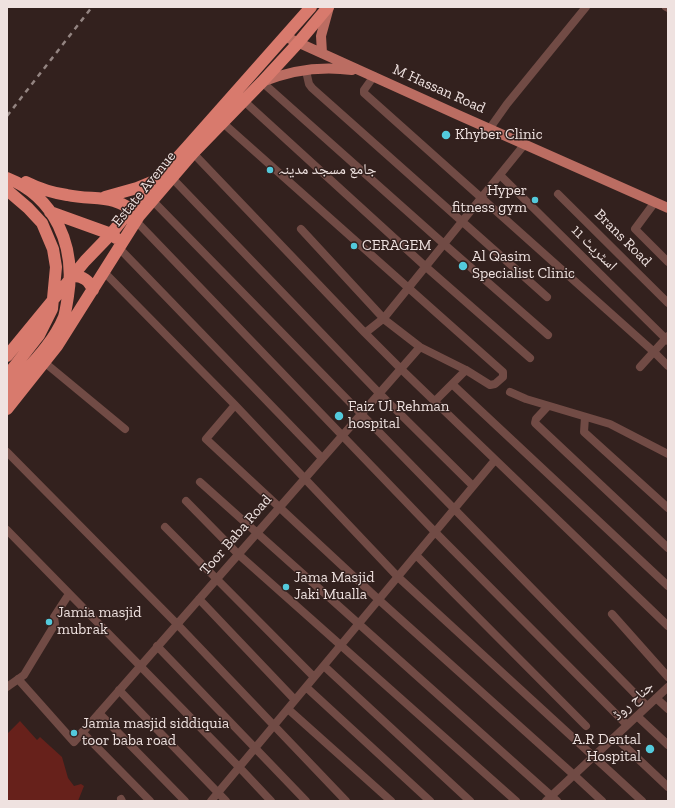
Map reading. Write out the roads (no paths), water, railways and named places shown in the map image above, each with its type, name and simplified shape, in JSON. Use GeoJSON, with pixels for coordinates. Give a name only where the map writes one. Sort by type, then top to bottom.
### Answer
{"type":"FeatureCollection","features":[{"type":"Feature","properties":{"kind":"highway","name":"Estate Avenue"},"geometry":{"type":"LineString","coordinates":[[7,409],[57,346],[104,272],[135,215],[157,180],[286,37],[311,7]]}},
{"type":"Feature","properties":{"kind":"highway","name":"Estate Avenue"},"geometry":{"type":"LineString","coordinates":[[7,356],[88,257],[110,234],[152,200],[193,153],[262,82],[329,7]]}},
{"type":"Feature","properties":{"kind":"highway"},"geometry":{"type":"LineString","coordinates":[[7,172],[34,186],[67,195],[118,201],[135,215]]}},
{"type":"Feature","properties":{"kind":"highway"},"geometry":{"type":"LineString","coordinates":[[7,178],[32,191],[57,220],[67,245],[70,270],[70,284],[64,316],[51,340],[7,392]]}},
{"type":"Feature","properties":{"kind":"highway"},"geometry":{"type":"LineString","coordinates":[[100,198],[138,188],[157,180]]}},
{"type":"Feature","properties":{"kind":"highway"},"geometry":{"type":"LineString","coordinates":[[7,190],[28,208],[42,223],[52,249],[56,267],[52,309],[39,335],[7,376]]}},
{"type":"Feature","properties":{"kind":"highway"},"geometry":{"type":"LineString","coordinates":[[7,198],[51,212],[110,234],[120,245]]}},
{"type":"Feature","properties":{"kind":"highway"},"geometry":{"type":"LineString","coordinates":[[72,276],[86,278],[93,290]]}},
{"type":"Feature","properties":{"kind":"main road"},"geometry":{"type":"LineString","coordinates":[[322,53],[321,36],[329,7]]}},
{"type":"Feature","properties":{"kind":"main road","name":"M Hassan Road"},"geometry":{"type":"LineString","coordinates":[[286,37],[490,128],[524,145],[668,208]]}},
{"type":"Feature","properties":{"kind":"main road"},"geometry":{"type":"LineString","coordinates":[[262,82],[276,76],[324,68],[360,70]]}},
{"type":"Feature","properties":{"kind":"street"},"geometry":{"type":"LineString","coordinates":[[490,128],[507,104],[586,7]]}},
{"type":"Feature","properties":{"kind":"street"},"geometry":{"type":"LineString","coordinates":[[306,71],[312,88],[547,297]]}},
{"type":"Feature","properties":{"kind":"street"},"geometry":{"type":"LineString","coordinates":[[374,76],[364,90],[364,93],[482,197],[668,366]]}},
{"type":"Feature","properties":{"kind":"street"},"geometry":{"type":"LineString","coordinates":[[262,82],[548,336]]}},
{"type":"Feature","properties":{"kind":"street"},"geometry":{"type":"LineString","coordinates":[[244,101],[426,267],[530,358]]}},
{"type":"Feature","properties":{"kind":"street"},"geometry":{"type":"LineString","coordinates":[[223,123],[503,372],[503,377],[496,384],[490,385],[466,370],[420,347],[384,318],[301,229]]}},
{"type":"Feature","properties":{"kind":"street"},"geometry":{"type":"LineString","coordinates":[[365,333],[384,318],[524,145]]}},
{"type":"Feature","properties":{"kind":"street"},"geometry":{"type":"LineString","coordinates":[[193,153],[401,369],[668,626]]}},
{"type":"Feature","properties":{"kind":"street","name":"اسٹریٹ 11"},"geometry":{"type":"LineString","coordinates":[[500,174],[667,339]]}},
{"type":"Feature","properties":{"kind":"street"},"geometry":{"type":"LineString","coordinates":[[172,178],[379,393],[474,486]]}},
{"type":"Feature","properties":{"kind":"street","name":"Brans Road"},"geometry":{"type":"LineString","coordinates":[[558,194],[668,303]]}},
{"type":"Feature","properties":{"kind":"street"},"geometry":{"type":"LineString","coordinates":[[152,200],[455,508],[647,706]]}},
{"type":"Feature","properties":{"kind":"street"},"geometry":{"type":"LineString","coordinates":[[655,202],[635,229],[668,262]]}},
{"type":"Feature","properties":{"kind":"street"},"geometry":{"type":"LineString","coordinates":[[135,215],[435,532],[627,725]]}},
{"type":"Feature","properties":{"kind":"street"},"geometry":{"type":"LineString","coordinates":[[120,245],[322,458]]}},
{"type":"Feature","properties":{"kind":"street"},"geometry":{"type":"LineString","coordinates":[[104,272],[235,405],[398,577],[642,801]]}},
{"type":"Feature","properties":{"kind":"street"},"geometry":{"type":"LineString","coordinates":[[640,367],[667,339]]}},
{"type":"Feature","properties":{"kind":"street","name":"Toor Baba Road"},"geometry":{"type":"LineString","coordinates":[[18,679],[74,742],[420,347]]}},
{"type":"Feature","properties":{"kind":"street"},"geometry":{"type":"LineString","coordinates":[[44,362],[125,428]]}},
{"type":"Feature","properties":{"kind":"street"},"geometry":{"type":"LineString","coordinates":[[435,401],[466,370]]}},
{"type":"Feature","properties":{"kind":"street"},"geometry":{"type":"LineString","coordinates":[[452,384],[668,586]]}},
{"type":"Feature","properties":{"kind":"street"},"geometry":{"type":"LineString","coordinates":[[510,392],[526,399],[610,424],[668,454]]}},
{"type":"Feature","properties":{"kind":"street"},"geometry":{"type":"LineString","coordinates":[[235,405],[206,439],[379,600],[602,801]]}},
{"type":"Feature","properties":{"kind":"street"},"geometry":{"type":"LineString","coordinates":[[548,406],[536,419],[535,423],[668,548]]}},
{"type":"Feature","properties":{"kind":"street"},"geometry":{"type":"LineString","coordinates":[[585,417],[584,432],[668,508]]}},
{"type":"Feature","properties":{"kind":"street"},"geometry":{"type":"LineString","coordinates":[[7,452],[177,624],[346,801]]}},
{"type":"Feature","properties":{"kind":"street"},"geometry":{"type":"LineString","coordinates":[[211,801],[495,460]]}},
{"type":"Feature","properties":{"kind":"street"},"geometry":{"type":"LineString","coordinates":[[200,482],[551,799]]}},
{"type":"Feature","properties":{"kind":"street"},"geometry":{"type":"LineString","coordinates":[[186,501],[238,554],[516,801]]}},
{"type":"Feature","properties":{"kind":"street"},"geometry":{"type":"LineString","coordinates":[[165,527],[314,677]]}},
{"type":"Feature","properties":{"kind":"street"},"geometry":{"type":"LineString","coordinates":[[7,530],[239,767],[270,801]]}},
{"type":"Feature","properties":{"kind":"street"},"geometry":{"type":"LineString","coordinates":[[416,555],[586,726]]}},
{"type":"Feature","properties":{"kind":"street"},"geometry":{"type":"LineString","coordinates":[[7,687],[24,675],[56,624],[54,617],[69,594]]}},
{"type":"Feature","properties":{"kind":"street"},"geometry":{"type":"LineString","coordinates":[[199,599],[295,700]]}},
{"type":"Feature","properties":{"kind":"street"},"geometry":{"type":"LineString","coordinates":[[612,614],[668,677]]}},
{"type":"Feature","properties":{"kind":"street"},"geometry":{"type":"LineString","coordinates":[[158,646],[306,801]]}},
{"type":"Feature","properties":{"kind":"street"},"geometry":{"type":"LineString","coordinates":[[324,666],[470,801]]}},
{"type":"Feature","properties":{"kind":"street"},"geometry":{"type":"LineString","coordinates":[[306,687],[430,801]]}},
{"type":"Feature","properties":{"kind":"street","name":"جناح روڈ"},"geometry":{"type":"LineString","coordinates":[[551,799],[574,775],[668,687]]}},
{"type":"Feature","properties":{"kind":"street"},"geometry":{"type":"LineString","coordinates":[[119,690],[226,801]]}},
{"type":"Feature","properties":{"kind":"street"},"geometry":{"type":"LineString","coordinates":[[656,698],[668,709]]}},
{"type":"Feature","properties":{"kind":"street"},"geometry":{"type":"LineString","coordinates":[[288,709],[391,801]]}},
{"type":"Feature","properties":{"kind":"street"},"geometry":{"type":"LineString","coordinates":[[99,713],[185,801]]}},
{"type":"Feature","properties":{"kind":"street"},"geometry":{"type":"LineString","coordinates":[[636,716],[668,746]]}},
{"type":"Feature","properties":{"kind":"street"},"geometry":{"type":"LineString","coordinates":[[82,732],[150,801]]}},
{"type":"Feature","properties":{"kind":"street"},"geometry":{"type":"LineString","coordinates":[[615,737],[668,787]]}},
{"type":"Feature","properties":{"kind":"railway"},"geometry":{"type":"LineString","coordinates":[[7,116],[92,7]]}},
{"type":"Feature","properties":{"kind":"place","name":"Khyber Clinic"},"geometry":{"type":"Point","coordinates":[446,135]}},
{"type":"Feature","properties":{"kind":"place","name":"جامع مسجد مدینہ"},"geometry":{"type":"Point","coordinates":[270,170]}},
{"type":"Feature","properties":{"kind":"place","name":"Hyper fitness gym"},"geometry":{"type":"Point","coordinates":[535,200]}},
{"type":"Feature","properties":{"kind":"place","name":"CERAGEM"},"geometry":{"type":"Point","coordinates":[354,246]}},
{"type":"Feature","properties":{"kind":"place","name":"Al Qasim Specialist Clinic"},"geometry":{"type":"Point","coordinates":[463,266]}},
{"type":"Feature","properties":{"kind":"place","name":"Faiz Ul Rehman hospital"},"geometry":{"type":"Point","coordinates":[339,416]}},
{"type":"Feature","properties":{"kind":"place","name":"Jama Masjid Jaki Mualla"},"geometry":{"type":"Point","coordinates":[286,587]}},
{"type":"Feature","properties":{"kind":"place","name":"Jamia masjid mubrak"},"geometry":{"type":"Point","coordinates":[49,622]}},
{"type":"Feature","properties":{"kind":"place","name":"Jamia masjid siddiquia toor baba road"},"geometry":{"type":"Point","coordinates":[74,733]}},
{"type":"Feature","properties":{"kind":"place","name":"A.R Dental Hospital"},"geometry":{"type":"Point","coordinates":[650,749]}}]}
